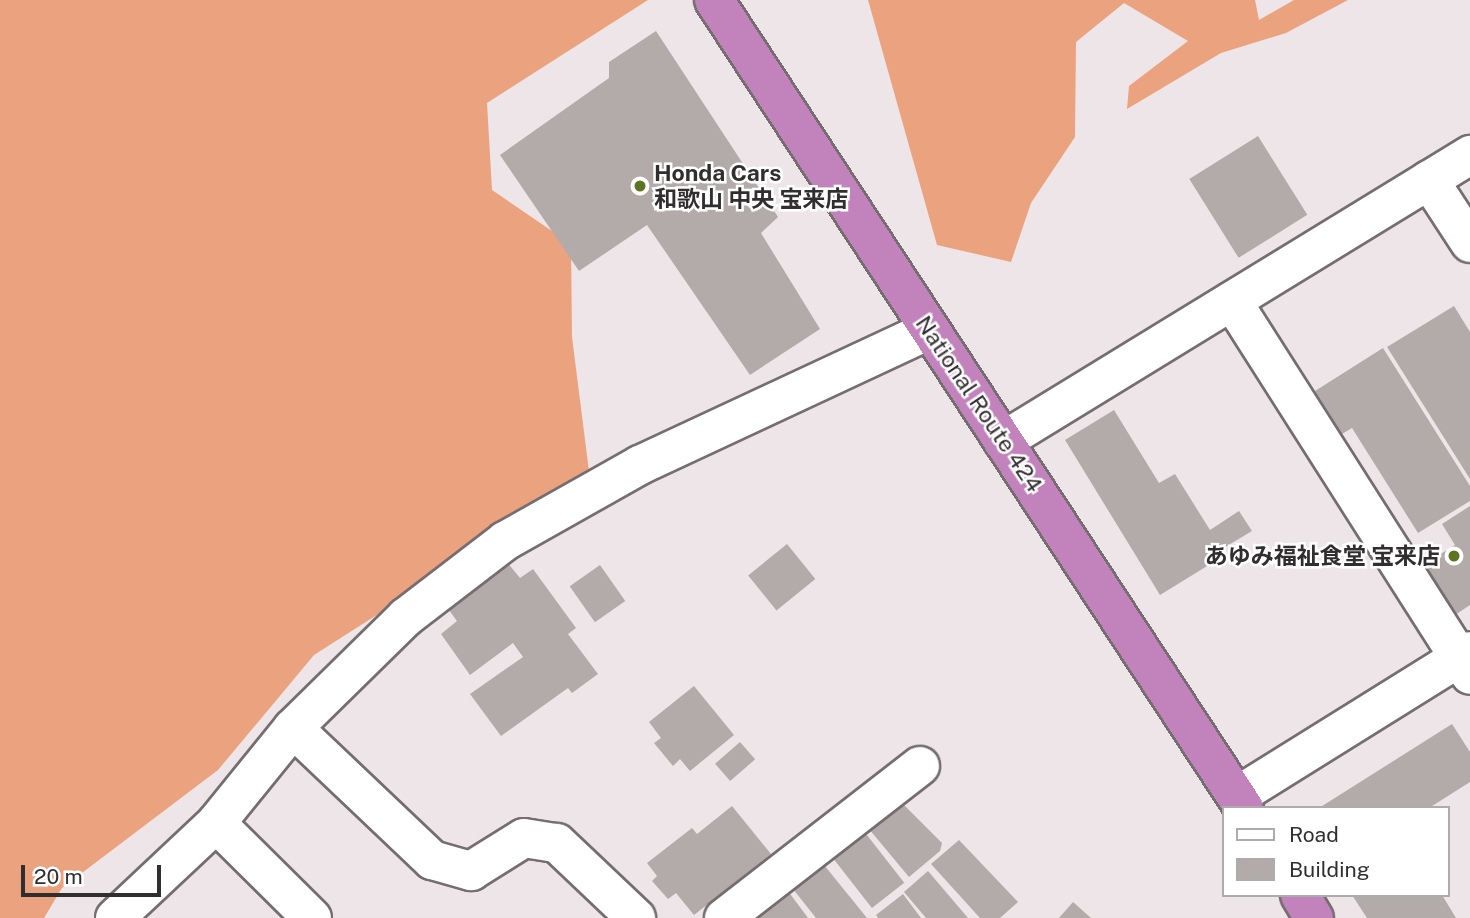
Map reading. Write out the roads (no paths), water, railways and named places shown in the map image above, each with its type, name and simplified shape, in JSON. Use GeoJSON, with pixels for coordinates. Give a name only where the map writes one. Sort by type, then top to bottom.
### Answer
{"type":"FeatureCollection","features":[{"type":"Feature","properties":{"kind":"highway","name":"National Route 424"},"geometry":{"type":"LineString","coordinates":[[714,0],[1241,802]]}},
{"type":"Feature","properties":{"kind":"highway"},"geometry":{"type":"LineString","coordinates":[[1301,897],[1314,918]]}},
{"type":"Feature","properties":{"kind":"street"},"geometry":{"type":"LineString","coordinates":[[1003,441],[1470,155]]}},
{"type":"Feature","properties":{"kind":"street"},"geometry":{"type":"LineString","coordinates":[[1429,180],[1470,243]]}},
{"type":"Feature","properties":{"kind":"street"},"geometry":{"type":"LineString","coordinates":[[1232,301],[1466,661],[1241,802]]}},
{"type":"Feature","properties":{"kind":"street"},"geometry":{"type":"LineString","coordinates":[[115,918],[216,823],[293,728],[406,617],[505,541],[640,465],[929,330]]}},
{"type":"Feature","properties":{"kind":"street"},"geometry":{"type":"LineString","coordinates":[[293,728],[432,860],[471,871],[524,838],[557,843],[636,918]]}},
{"type":"Feature","properties":{"kind":"street"},"geometry":{"type":"LineString","coordinates":[[724,918],[920,766]]}},
{"type":"Feature","properties":{"kind":"street"},"geometry":{"type":"LineString","coordinates":[[216,823],[312,918]]}},
{"type":"Feature","properties":{"kind":"place","name":"Honda Cars 和歌山 中央 宝来店"},"geometry":{"type":"Point","coordinates":[640,186]}},
{"type":"Feature","properties":{"kind":"place","name":"あゆみ福祉食堂 宝来店"},"geometry":{"type":"Point","coordinates":[1454,556]}}]}
